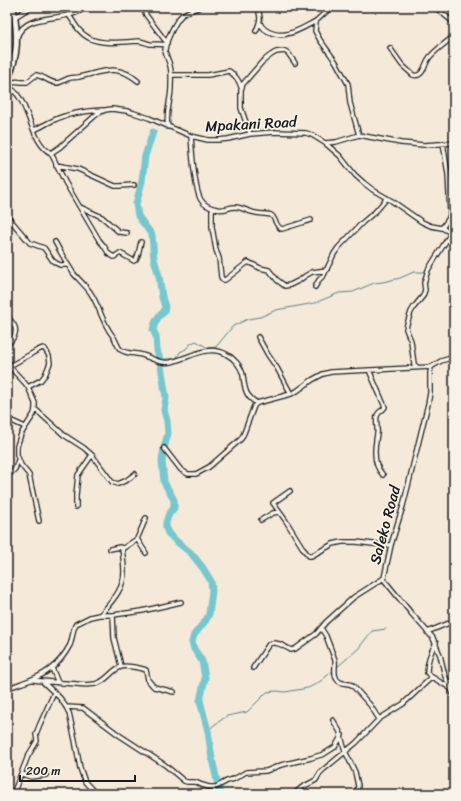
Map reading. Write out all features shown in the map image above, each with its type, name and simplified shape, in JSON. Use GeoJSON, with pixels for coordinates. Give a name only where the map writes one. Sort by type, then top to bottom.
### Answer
{"type":"FeatureCollection","features":[{"type":"Feature","properties":{"kind":"street"},"geometry":{"type":"LineString","coordinates":[[7,80],[15,57],[17,38],[13,7]]}},
{"type":"Feature","properties":{"kind":"street"},"geometry":{"type":"LineString","coordinates":[[15,17],[31,7]]}},
{"type":"Feature","properties":{"kind":"street"},"geometry":{"type":"LineString","coordinates":[[17,38],[20,30],[30,24],[44,19],[69,15],[86,7]]}},
{"type":"Feature","properties":{"kind":"street"},"geometry":{"type":"LineString","coordinates":[[143,7],[146,15],[166,44]]}},
{"type":"Feature","properties":{"kind":"street"},"geometry":{"type":"LineString","coordinates":[[168,127],[167,116],[171,90],[171,75],[170,65],[166,54],[166,44],[179,18],[186,12],[201,7]]}},
{"type":"Feature","properties":{"kind":"street"},"geometry":{"type":"LineString","coordinates":[[256,31],[261,20],[261,15],[257,7]]}},
{"type":"Feature","properties":{"kind":"street"},"geometry":{"type":"LineString","coordinates":[[260,23],[261,26],[267,31],[286,34],[296,31],[316,21],[330,7]]}},
{"type":"Feature","properties":{"kind":"street"},"geometry":{"type":"LineString","coordinates":[[435,7],[454,23]]}},
{"type":"Feature","properties":{"kind":"street"},"geometry":{"type":"LineString","coordinates":[[69,15],[76,27],[82,33],[95,41],[127,43],[140,41],[166,44]]}},
{"type":"Feature","properties":{"kind":"street"},"geometry":{"type":"LineString","coordinates":[[316,21],[315,30],[320,40],[336,62],[348,84],[350,103],[359,135]]}},
{"type":"Feature","properties":{"kind":"street"},"geometry":{"type":"LineString","coordinates":[[390,48],[402,65],[415,76],[422,72],[429,58],[454,36]]}},
{"type":"Feature","properties":{"kind":"street"},"geometry":{"type":"LineString","coordinates":[[242,87],[246,80],[262,62],[276,52],[285,51],[295,63]]}},
{"type":"Feature","properties":{"kind":"street"},"geometry":{"type":"LineString","coordinates":[[138,81],[131,75],[117,70],[111,70],[80,77],[68,78],[57,83],[40,75],[36,75],[27,82],[13,82],[8,87],[12,88],[20,99],[41,144],[51,153],[56,165],[80,207],[110,256],[114,257],[120,253],[134,261],[137,258],[141,242]]}},
{"type":"Feature","properties":{"kind":"street"},"geometry":{"type":"LineString","coordinates":[[171,75],[208,75],[229,71],[240,82],[242,87],[241,108],[250,134]]}},
{"type":"Feature","properties":{"kind":"street","name":"Mpakani Road"},"geometry":{"type":"LineString","coordinates":[[34,130],[54,120],[67,116],[89,111],[112,109],[145,116],[191,136],[208,140],[228,139],[250,134],[275,132],[306,133],[325,143],[340,156],[358,179],[373,190],[422,222],[431,226],[442,228],[451,233]]}},
{"type":"Feature","properties":{"kind":"street"},"geometry":{"type":"LineString","coordinates":[[51,153],[60,147],[91,119],[105,110]]}},
{"type":"Feature","properties":{"kind":"street"},"geometry":{"type":"LineString","coordinates":[[325,143],[336,142],[359,135],[401,143],[424,145],[454,143]]}},
{"type":"Feature","properties":{"kind":"street"},"geometry":{"type":"LineString","coordinates":[[191,136],[194,172],[199,194],[203,202],[212,208],[220,210],[235,207],[270,215],[278,227],[282,229],[311,220]]}},
{"type":"Feature","properties":{"kind":"street"},"geometry":{"type":"LineString","coordinates":[[442,228],[452,214],[443,143]]}},
{"type":"Feature","properties":{"kind":"street"},"geometry":{"type":"LineString","coordinates":[[56,165],[78,169],[115,186],[134,185]]}},
{"type":"Feature","properties":{"kind":"street"},"geometry":{"type":"LineString","coordinates":[[315,287],[317,282],[327,270],[338,248],[376,211],[387,198]]}},
{"type":"Feature","properties":{"kind":"street"},"geometry":{"type":"LineString","coordinates":[[80,207],[102,217],[118,232],[127,233]]}},
{"type":"Feature","properties":{"kind":"street"},"geometry":{"type":"LineString","coordinates":[[212,208],[213,231],[219,258],[220,277],[222,280],[225,280],[248,262],[260,268],[269,270],[277,280],[285,286],[300,280],[312,272],[327,270]]}},
{"type":"Feature","properties":{"kind":"street"},"geometry":{"type":"LineString","coordinates":[[7,216],[30,243],[44,248],[56,263],[60,265],[68,265]]}},
{"type":"Feature","properties":{"kind":"street"},"geometry":{"type":"LineString","coordinates":[[417,368],[414,364],[411,341],[406,329],[407,324],[411,312],[423,296],[425,290],[424,283],[428,270],[451,233],[454,237]]}},
{"type":"Feature","properties":{"kind":"street"},"geometry":{"type":"LineString","coordinates":[[55,242],[79,281],[91,293],[105,325],[120,349],[157,361],[166,362],[204,351],[212,350],[226,353],[240,367],[247,393],[256,404]]}},
{"type":"Feature","properties":{"kind":"street"},"geometry":{"type":"LineString","coordinates":[[7,313],[15,331],[13,339],[7,345]]}},
{"type":"Feature","properties":{"kind":"street"},"geometry":{"type":"LineString","coordinates":[[258,337],[291,394]]}},
{"type":"Feature","properties":{"kind":"street"},"geometry":{"type":"LineString","coordinates":[[28,387],[41,380],[50,363],[49,356],[43,348],[8,367],[28,387],[35,403],[36,409],[34,414],[21,434],[17,446],[17,455],[18,460],[29,475],[39,521]]}},
{"type":"Feature","properties":{"kind":"street"},"geometry":{"type":"LineString","coordinates":[[164,448],[181,470],[190,474],[196,474],[215,463],[241,439],[256,404],[291,394],[323,374],[431,367],[454,357]]}},
{"type":"Feature","properties":{"kind":"street","name":"Saleko Road"},"geometry":{"type":"LineString","coordinates":[[431,367],[430,397],[410,478],[391,544],[384,578],[436,643],[445,676],[454,696]]}},
{"type":"Feature","properties":{"kind":"street"},"geometry":{"type":"LineString","coordinates":[[369,370],[385,408],[377,416],[378,429],[375,444],[378,469],[383,475]]}},
{"type":"Feature","properties":{"kind":"street"},"geometry":{"type":"LineString","coordinates":[[36,409],[64,435],[92,455],[114,484],[127,480],[135,474]]}},
{"type":"Feature","properties":{"kind":"street"},"geometry":{"type":"LineString","coordinates":[[7,426],[9,422],[12,421],[25,427]]}},
{"type":"Feature","properties":{"kind":"street"},"geometry":{"type":"LineString","coordinates":[[76,507],[78,474],[92,455]]}},
{"type":"Feature","properties":{"kind":"street"},"geometry":{"type":"LineString","coordinates":[[7,477],[15,469],[18,460]]}},
{"type":"Feature","properties":{"kind":"street"},"geometry":{"type":"LineString","coordinates":[[290,491],[273,503],[309,556],[312,556],[333,544],[342,542],[391,544]]}},
{"type":"Feature","properties":{"kind":"street"},"geometry":{"type":"LineString","coordinates":[[261,520],[273,513],[279,512]]}},
{"type":"Feature","properties":{"kind":"street"},"geometry":{"type":"LineString","coordinates":[[110,549],[120,547],[122,549],[137,539],[146,518]]}},
{"type":"Feature","properties":{"kind":"street"},"geometry":{"type":"LineString","coordinates":[[137,539],[146,553]]}},
{"type":"Feature","properties":{"kind":"street"},"geometry":{"type":"LineString","coordinates":[[454,546],[454,559]]}},
{"type":"Feature","properties":{"kind":"street"},"geometry":{"type":"LineString","coordinates":[[99,615],[102,614],[116,596],[122,584],[124,570],[122,549]]}},
{"type":"Feature","properties":{"kind":"street"},"geometry":{"type":"LineString","coordinates":[[253,668],[268,644],[275,643],[280,644],[290,650],[295,649],[316,634],[326,622],[354,597],[384,578]]}},
{"type":"Feature","properties":{"kind":"street"},"geometry":{"type":"LineString","coordinates":[[7,688],[33,680],[52,668],[63,657],[70,645],[74,626],[90,617],[142,611],[181,602]]}},
{"type":"Feature","properties":{"kind":"street"},"geometry":{"type":"LineString","coordinates":[[113,615],[114,638],[121,666]]}},
{"type":"Feature","properties":{"kind":"street"},"geometry":{"type":"LineString","coordinates":[[427,632],[454,621]]}},
{"type":"Feature","properties":{"kind":"street"},"geometry":{"type":"LineString","coordinates":[[321,628],[326,636],[336,663],[334,670],[338,680],[340,682],[352,685],[370,705],[379,719]]}},
{"type":"Feature","properties":{"kind":"street"},"geometry":{"type":"LineString","coordinates":[[436,643],[431,652],[426,670],[428,674],[450,688]]}},
{"type":"Feature","properties":{"kind":"street"},"geometry":{"type":"LineString","coordinates":[[33,680],[88,685],[95,684],[101,683],[121,666],[146,670],[148,680],[154,686],[174,692]]}},
{"type":"Feature","properties":{"kind":"street"},"geometry":{"type":"LineString","coordinates":[[52,668],[58,683]]}},
{"type":"Feature","properties":{"kind":"street"},"geometry":{"type":"LineString","coordinates":[[294,794],[301,788],[316,780],[323,770],[359,740],[379,719],[402,704],[432,677]]}},
{"type":"Feature","properties":{"kind":"street"},"geometry":{"type":"LineString","coordinates":[[42,681],[60,698],[69,713],[80,768],[85,782],[96,794]]}},
{"type":"Feature","properties":{"kind":"street"},"geometry":{"type":"LineString","coordinates":[[13,794],[28,756],[37,741],[36,734],[54,693]]}},
{"type":"Feature","properties":{"kind":"street"},"geometry":{"type":"LineString","coordinates":[[66,707],[83,708],[187,782],[195,782],[213,787],[234,779],[246,772],[266,771],[281,765],[324,754],[335,747],[342,735]]}},
{"type":"Feature","properties":{"kind":"street"},"geometry":{"type":"LineString","coordinates":[[333,720],[342,735],[346,751],[355,772],[358,786],[357,794]]}},
{"type":"Feature","properties":{"kind":"street"},"geometry":{"type":"LineString","coordinates":[[22,774],[31,777],[46,775]]}},
{"type":"Feature","properties":{"kind":"waterway"},"geometry":{"type":"LineString","coordinates":[[153,132],[145,156],[142,181],[136,204],[138,216],[152,235],[154,259],[165,307],[164,312],[159,316],[155,323],[153,330],[156,336],[157,351],[160,359],[166,398],[164,410],[168,433],[162,461],[164,482],[174,500],[174,508],[169,514],[166,522],[166,528],[168,533],[191,553],[211,581],[212,591],[209,614],[194,635],[192,642],[194,649],[202,661],[205,678],[200,701],[208,731],[212,759],[220,794]]}},
{"type":"Feature","properties":{"kind":"waterway"},"geometry":{"type":"LineString","coordinates":[[160,359],[176,359],[180,352],[196,341],[208,348],[216,347],[233,326],[248,319],[260,317],[276,310],[315,303],[339,293],[353,292],[374,283],[400,278],[414,272],[424,272]]}},
{"type":"Feature","properties":{"kind":"waterway"},"geometry":{"type":"LineString","coordinates":[[336,668],[358,649],[372,631],[386,629]]}},
{"type":"Feature","properties":{"kind":"waterway"},"geometry":{"type":"LineString","coordinates":[[208,731],[227,716],[247,712],[267,692],[285,692],[308,688],[322,680],[334,670]]}}]}
